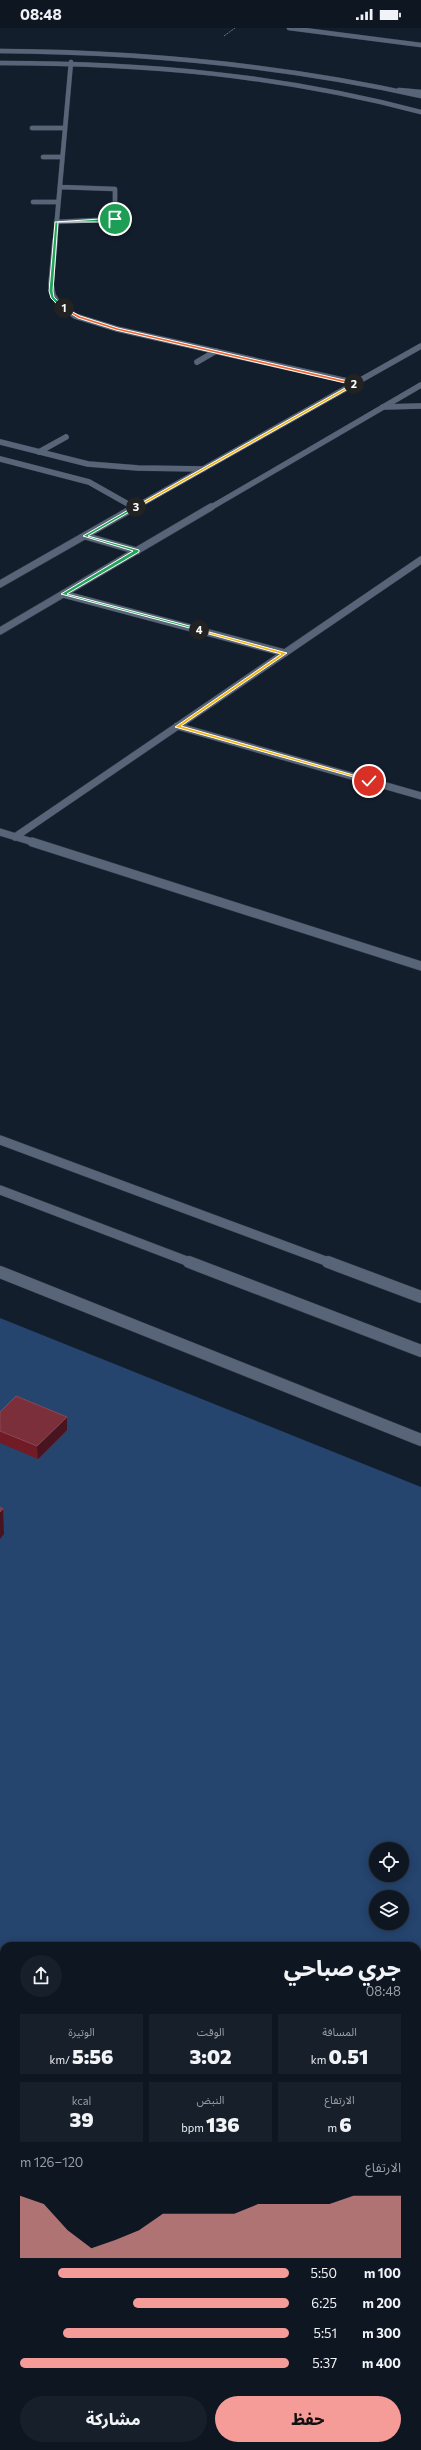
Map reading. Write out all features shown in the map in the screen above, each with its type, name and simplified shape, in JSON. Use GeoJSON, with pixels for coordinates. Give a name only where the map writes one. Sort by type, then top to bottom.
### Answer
{"type":"FeatureCollection","features":[{"type":"Feature","properties":{"kind":"street"},"geometry":{"type":"LineString","coordinates":[[289,28],[421,45]]}},
{"type":"Feature","properties":{"kind":"street"},"geometry":{"type":"LineString","coordinates":[[0,51],[162,55],[290,69],[399,90],[421,96]]}},
{"type":"Feature","properties":{"kind":"street"},"geometry":{"type":"LineString","coordinates":[[0,63],[70,62],[173,67],[269,78],[350,93],[421,112]]}},
{"type":"Feature","properties":{"kind":"street"},"geometry":{"type":"LineString","coordinates":[[70,62],[51,284],[52,298],[57,304],[79,317],[94,323],[356,383]]}},
{"type":"Feature","properties":{"kind":"street"},"geometry":{"type":"LineString","coordinates":[[269,78],[290,69]]}},
{"type":"Feature","properties":{"kind":"street"},"geometry":{"type":"LineString","coordinates":[[399,90],[421,92]]}},
{"type":"Feature","properties":{"kind":"street"},"geometry":{"type":"LineString","coordinates":[[32,128],[65,128]]}},
{"type":"Feature","properties":{"kind":"street"},"geometry":{"type":"LineString","coordinates":[[44,157],[62,157]]}},
{"type":"Feature","properties":{"kind":"street"},"geometry":{"type":"LineString","coordinates":[[56,222],[105,221],[115,219],[115,188],[60,187]]}},
{"type":"Feature","properties":{"kind":"street"},"geometry":{"type":"LineString","coordinates":[[33,202],[58,202]]}},
{"type":"Feature","properties":{"kind":"street"},"geometry":{"type":"LineString","coordinates":[[0,584],[421,346]]}},
{"type":"Feature","properties":{"kind":"street"},"geometry":{"type":"LineString","coordinates":[[197,362],[216,351]]}},
{"type":"Feature","properties":{"kind":"street"},"geometry":{"type":"LineString","coordinates":[[0,631],[421,385]]}},
{"type":"Feature","properties":{"kind":"street"},"geometry":{"type":"LineString","coordinates":[[383,407],[421,406]]}},
{"type":"Feature","properties":{"kind":"street"},"geometry":{"type":"LineString","coordinates":[[39,452],[66,437]]}},
{"type":"Feature","properties":{"kind":"street"},"geometry":{"type":"LineString","coordinates":[[0,442],[94,464],[203,469]]}},
{"type":"Feature","properties":{"kind":"street"},"geometry":{"type":"LineString","coordinates":[[0,459],[89,482],[136,508]]}},
{"type":"Feature","properties":{"kind":"street"},"geometry":{"type":"LineString","coordinates":[[85,536],[137,551]]}},
{"type":"Feature","properties":{"kind":"street"},"geometry":{"type":"LineString","coordinates":[[15,837],[421,560]]}},
{"type":"Feature","properties":{"kind":"street"},"geometry":{"type":"LineString","coordinates":[[63,594],[285,653]]}},
{"type":"Feature","properties":{"kind":"street"},"geometry":{"type":"LineString","coordinates":[[177,726],[420,794]]}},
{"type":"Feature","properties":{"kind":"street"},"geometry":{"type":"LineString","coordinates":[[0,832],[421,966]]}},
{"type":"Feature","properties":{"kind":"street"},"geometry":{"type":"LineString","coordinates":[[0,1140],[421,1297]]}},
{"type":"Feature","properties":{"kind":"street"},"geometry":{"type":"LineString","coordinates":[[0,1190],[421,1351]]}},
{"type":"Feature","properties":{"kind":"street"},"geometry":{"type":"LineString","coordinates":[[0,1272],[421,1440]]}},
{"type":"Feature","properties":{"kind":"shaded area"},"geometry":{"type":"Polygon","coordinates":[[[0,1318],[421,1487],[421,1942],[0,1942],[0,1318]]]}},
{"type":"Feature","properties":{"kind":"building"},"geometry":{"type":"Polygon","coordinates":[[[16,1396],[67,1417],[37,1446],[0,1431],[0,1412],[16,1396]]]}},
{"type":"Feature","properties":{"kind":"route"},"geometry":{"type":"LineString","coordinates":[[115,219],[105,221],[56,222],[51,291],[52,298],[57,304],[67,311],[94,323],[117,329],[356,383],[85,536],[137,551],[63,594],[285,653],[177,726],[369,781]]}}]}
